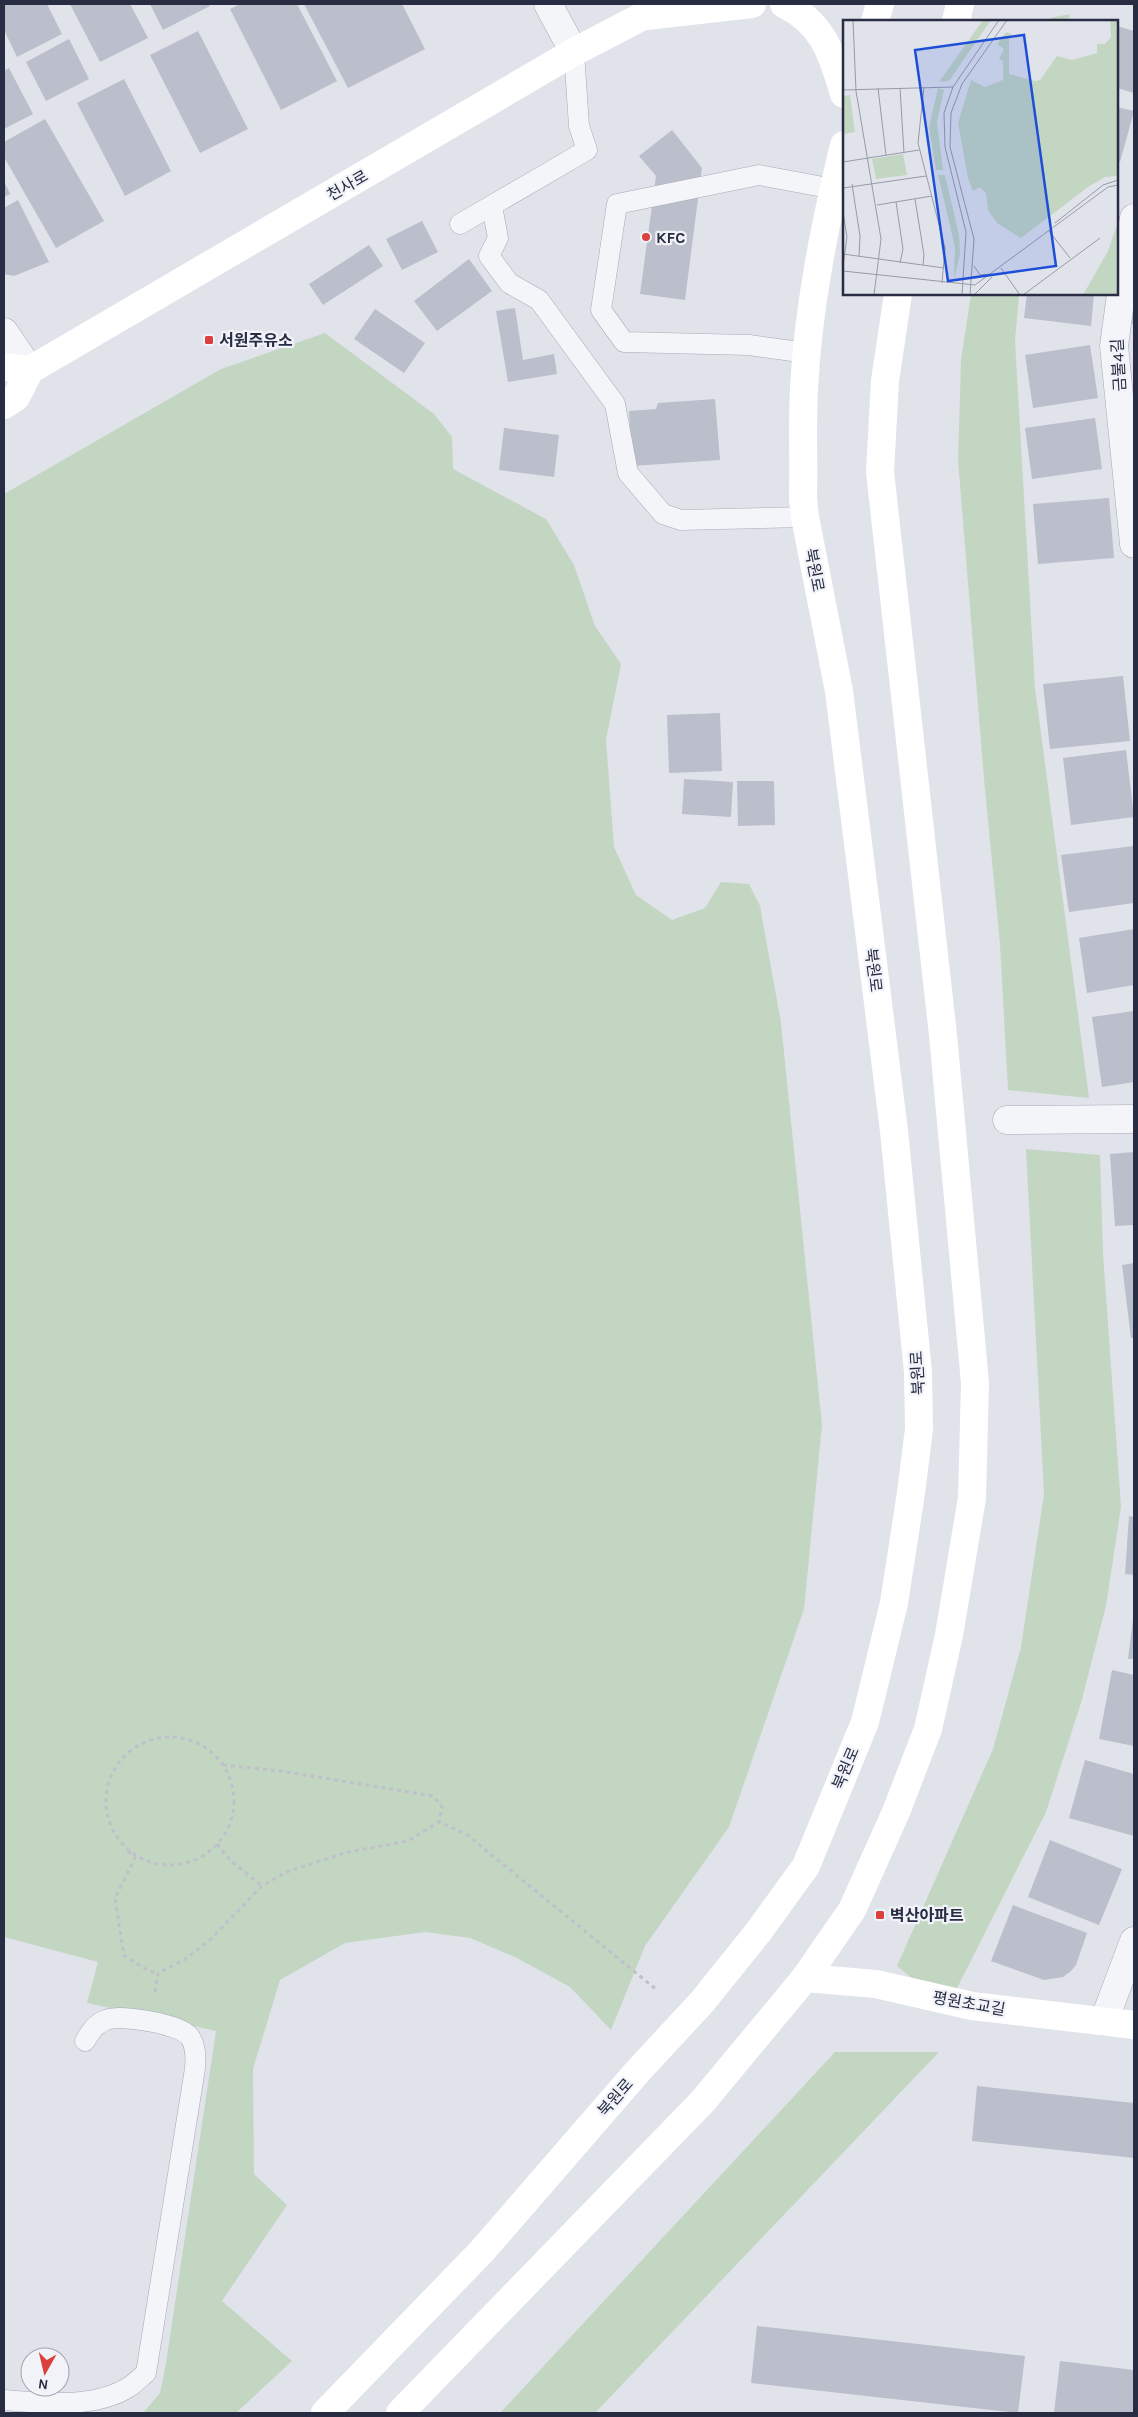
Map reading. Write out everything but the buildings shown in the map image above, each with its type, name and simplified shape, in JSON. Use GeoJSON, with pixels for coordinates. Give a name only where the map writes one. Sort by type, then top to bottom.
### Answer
{"type":"FeatureCollection","features":[{"type":"Feature","properties":{"kind":"street"},"geometry":{"type":"LineString","coordinates":[[548,4],[574,52]]}},
{"type":"Feature","properties":{"kind":"street","name":"천사로"},"geometry":{"type":"LineString","coordinates":[[17,368],[645,10],[666,4]]}},
{"type":"Feature","properties":{"kind":"street"},"geometry":{"type":"LineString","coordinates":[[645,10],[752,4]]}},
{"type":"Feature","properties":{"kind":"street"},"geometry":{"type":"LineString","coordinates":[[784,4],[801,12],[817,28],[833,56],[843,91]]}},
{"type":"Feature","properties":{"kind":"street"},"geometry":{"type":"LineString","coordinates":[[875,20],[880,4]]}},
{"type":"Feature","properties":{"kind":"street"},"geometry":{"type":"LineString","coordinates":[[956,20],[960,4]]}},
{"type":"Feature","properties":{"kind":"street","name":"북원로"},"geometry":{"type":"LineString","coordinates":[[325,2413],[482,2251],[638,2071],[702,2002],[759,1931],[806,1866],[865,1722],[894,1603],[912,1493],[919,1429],[918,1372],[893,1122],[839,691],[805,517],[804,389],[807,353],[815,291],[843,148]]}},
{"type":"Feature","properties":{"kind":"street","name":"금불4길"},"geometry":{"type":"LineString","coordinates":[[1134,218],[1124,272],[1114,346],[1134,544]]}},
{"type":"Feature","properties":{"kind":"street"},"geometry":{"type":"LineString","coordinates":[[400,2413],[703,2101],[804,1978],[852,1910],[896,1812],[928,1729],[948,1635],[972,1498],[975,1384],[943,1035],[880,472],[885,381],[898,295]]}},
{"type":"Feature","properties":{"kind":"street"},"geometry":{"type":"LineString","coordinates":[[4,332],[17,368],[16,397],[4,405]]}},
{"type":"Feature","properties":{"kind":"street"},"geometry":{"type":"LineString","coordinates":[[1007,1120],[1134,1119]]}},
{"type":"Feature","properties":{"kind":"street"},"geometry":{"type":"LineString","coordinates":[[1104,2021],[1134,1941]]}},
{"type":"Feature","properties":{"kind":"street","name":"평원초교길"},"geometry":{"type":"LineString","coordinates":[[804,1978],[876,1984],[972,2006],[1134,2025]]}},
{"type":"Feature","properties":{"kind":"lane"},"geometry":{"type":"LineString","coordinates":[[460,224],[587,150],[579,126],[574,52]]}},
{"type":"Feature","properties":{"kind":"lane"},"geometry":{"type":"LineString","coordinates":[[807,353],[749,345],[624,342],[601,310],[617,204],[759,175],[834,189]]}},
{"type":"Feature","properties":{"kind":"lane"},"geometry":{"type":"LineString","coordinates":[[492,206],[498,238],[489,256],[509,283],[539,300],[615,404],[628,473],[662,514],[681,520],[805,517]]}},
{"type":"Feature","properties":{"kind":"lane"},"geometry":{"type":"LineString","coordinates":[[4,2400],[75,2402],[101,2398],[128,2388],[146,2373],[196,2060],[190,2036],[174,2027],[121,2017],[106,2020],[94,2027],[86,2041]]}},
{"type":"Feature","properties":{"kind":"path"},"geometry":{"type":"LineString","coordinates":[[161,1737],[182,1738],[202,1745],[218,1757],[229,1776],[234,1797],[232,1818],[223,1838],[217,1844],[208,1853],[188,1862],[167,1864],[146,1860],[128,1850],[115,1834],[107,1814],[106,1793],[112,1773],[124,1756],[140,1743],[161,1737]]}},
{"type":"Feature","properties":{"kind":"path"},"geometry":{"type":"LineString","coordinates":[[128,1850],[122,1842],[135,1858],[115,1898],[124,1956],[149,1971],[158,1973],[184,1960],[209,1941],[262,1886],[286,1872],[348,1852],[408,1841],[439,1822],[442,1807],[433,1796],[282,1771],[223,1765]]}},
{"type":"Feature","properties":{"kind":"path"},"geometry":{"type":"LineString","coordinates":[[439,1822],[466,1834],[657,1990]]}},
{"type":"Feature","properties":{"kind":"path"},"geometry":{"type":"LineString","coordinates":[[217,1844],[232,1862],[262,1886]]}},
{"type":"Feature","properties":{"kind":"path"},"geometry":{"type":"LineString","coordinates":[[149,2023],[158,1973]]}},
{"type":"Feature","properties":{"kind":"green space"},"geometry":{"type":"Polygon","coordinates":[[[1070,14],[1068,20],[1047,20],[1070,14]]]}},
{"type":"Feature","properties":{"kind":"green space"},"geometry":{"type":"Polygon","coordinates":[[[971,295],[1019,295],[1015,341],[1035,688],[1089,1098],[1008,1090],[1000,944],[984,779],[958,460],[961,360],[971,295]]]}},
{"type":"Feature","properties":{"kind":"green space"},"geometry":{"type":"Polygon","coordinates":[[[325,333],[434,414],[452,437],[453,469],[546,519],[574,565],[595,626],[621,664],[606,740],[614,847],[636,895],[672,920],[705,908],[721,882],[749,884],[760,906],[781,1023],[822,1425],[804,1609],[729,1827],[645,1946],[611,2030],[570,1987],[517,1958],[470,1938],[425,1932],[345,1943],[280,1980],[253,2069],[254,2174],[287,2205],[222,2301],[292,2361],[236,2413],[143,2413],[160,2393],[166,2363],[216,2031],[87,2003],[98,1962],[4,1937],[4,494],[221,369],[325,333]]]}},
{"type":"Feature","properties":{"kind":"green space"},"geometry":{"type":"Polygon","coordinates":[[[1026,1149],[1100,1155],[1103,1253],[1121,1507],[1106,1606],[1081,1703],[1046,1812],[953,1996],[918,1983],[897,1966],[993,1749],[1021,1647],[1044,1494],[1026,1149]]]}},
{"type":"Feature","properties":{"kind":"green space"},"geometry":{"type":"Polygon","coordinates":[[[835,2052],[939,2052],[595,2413],[500,2413],[835,2052]]]}},
{"type":"Feature","properties":{"kind":"place","name":"KFC"},"geometry":{"type":"Point","coordinates":[646,237]}},
{"type":"Feature","properties":{"kind":"place","name":"서원주유소"},"geometry":{"type":"Point","coordinates":[209,340]}},
{"type":"Feature","properties":{"kind":"place","name":"벽산아파트"},"geometry":{"type":"Point","coordinates":[880,1915]}}]}
